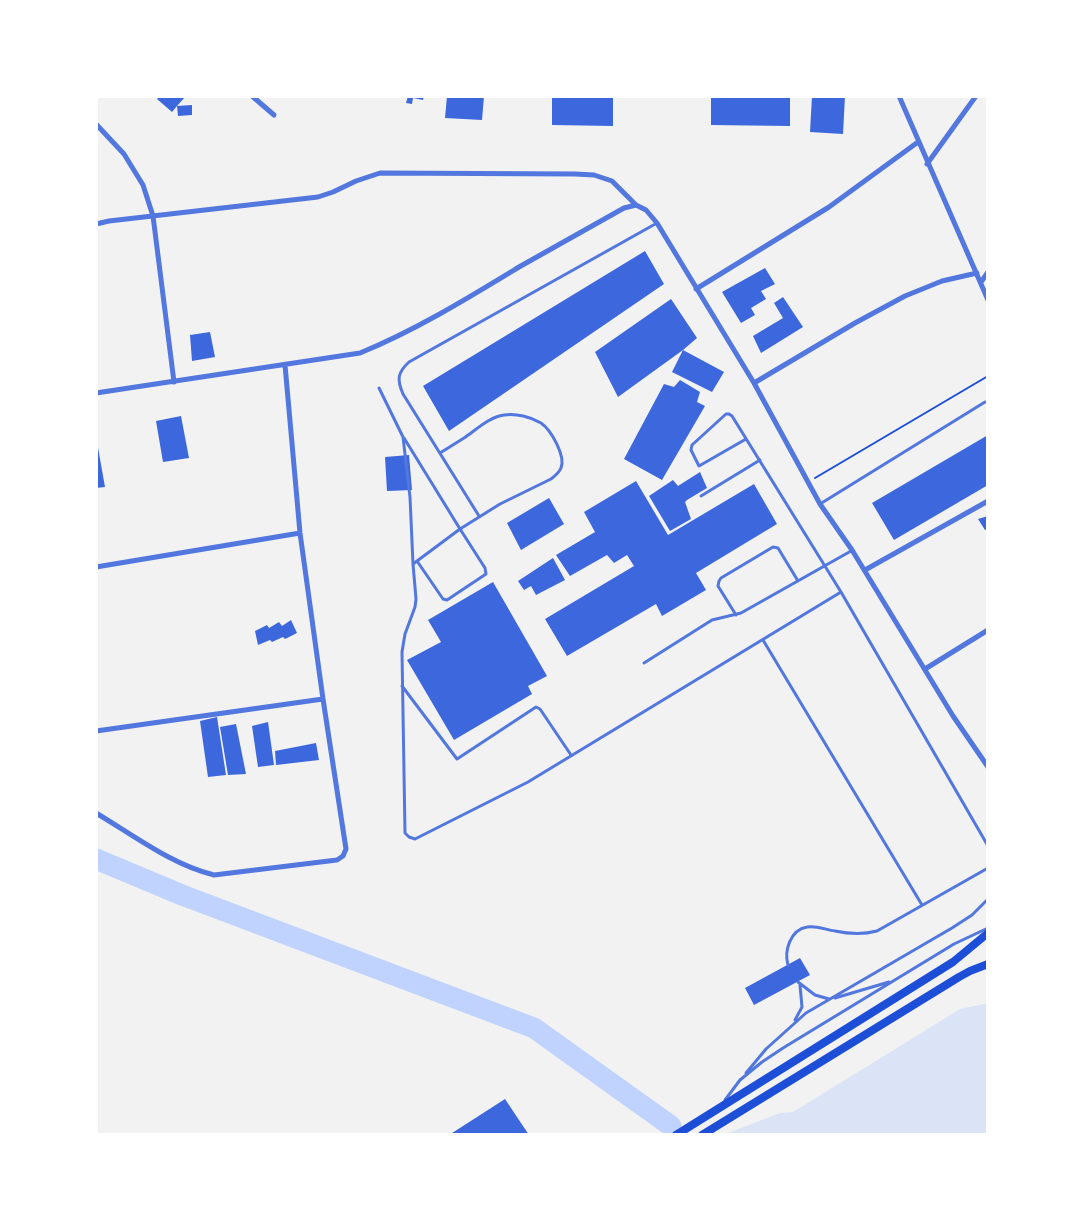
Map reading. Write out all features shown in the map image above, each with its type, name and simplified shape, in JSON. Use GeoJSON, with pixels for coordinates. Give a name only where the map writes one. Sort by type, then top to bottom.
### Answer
{"type":"FeatureCollection","features":[{"type":"Feature","properties":{"kind":"main road"},"geometry":{"type":"LineString","coordinates":[[676,1135],[954,962],[988,933]]}},
{"type":"Feature","properties":{"kind":"main road"},"geometry":{"type":"LineString","coordinates":[[702,1135],[959,977],[988,964]]}},
{"type":"Feature","properties":{"kind":"street"},"geometry":{"type":"LineString","coordinates":[[252,96],[274,115]]}},
{"type":"Feature","properties":{"kind":"street"},"geometry":{"type":"LineString","coordinates":[[899,96],[988,300]]}},
{"type":"Feature","properties":{"kind":"street"},"geometry":{"type":"LineString","coordinates":[[927,164],[976,96]]}},
{"type":"Feature","properties":{"kind":"street"},"geometry":{"type":"LineString","coordinates":[[96,124],[124,154],[143,185],[153,216],[174,382]]}},
{"type":"Feature","properties":{"kind":"street"},"geometry":{"type":"LineString","coordinates":[[696,289],[829,207],[918,142]]}},
{"type":"Feature","properties":{"kind":"street"},"geometry":{"type":"LineString","coordinates":[[96,224],[318,197],[380,173],[594,175],[612,181],[636,205],[646,210],[657,223],[754,383],[820,504],[865,570],[953,716],[985,758],[988,767]]}},
{"type":"Feature","properties":{"kind":"street"},"geometry":{"type":"LineString","coordinates":[[96,393],[360,353],[382,344],[468,297],[624,208],[636,205]]}},
{"type":"Feature","properties":{"kind":"street"},"geometry":{"type":"LineString","coordinates":[[981,282],[988,272]]}},
{"type":"Feature","properties":{"kind":"street"},"geometry":{"type":"LineString","coordinates":[[754,383],[905,296],[942,281],[977,273]]}},
{"type":"Feature","properties":{"kind":"street"},"geometry":{"type":"LineString","coordinates":[[96,813],[177,862],[196,871],[214,875],[337,861],[346,849],[322,699],[300,533],[285,365]]}},
{"type":"Feature","properties":{"kind":"street"},"geometry":{"type":"LineString","coordinates":[[865,570],[988,501]]}},
{"type":"Feature","properties":{"kind":"street"},"geometry":{"type":"LineString","coordinates":[[96,567],[300,533]]}},
{"type":"Feature","properties":{"kind":"street"},"geometry":{"type":"LineString","coordinates":[[925,669],[988,630]]}},
{"type":"Feature","properties":{"kind":"street"},"geometry":{"type":"LineString","coordinates":[[96,731],[322,699]]}},
{"type":"Feature","properties":{"kind":"lane"},"geometry":{"type":"LineString","coordinates":[[479,516],[403,394],[398,384],[403,368],[409,362],[657,223]]}},
{"type":"Feature","properties":{"kind":"lane"},"geometry":{"type":"LineString","coordinates":[[379,388],[403,437],[485,568],[486,574],[445,600],[442,599],[417,561]]}},
{"type":"Feature","properties":{"kind":"lane"},"geometry":{"type":"LineString","coordinates":[[820,504],[985,402]]}},
{"type":"Feature","properties":{"kind":"lane"},"geometry":{"type":"LineString","coordinates":[[746,439],[699,466],[691,450],[692,445],[726,414],[732,416],[825,565],[988,846]]}},
{"type":"Feature","properties":{"kind":"lane"},"geometry":{"type":"LineString","coordinates":[[412,564],[479,516],[551,478],[562,467],[559,449],[549,431],[534,419],[515,415],[499,416],[440,453]]}},
{"type":"Feature","properties":{"kind":"lane"},"geometry":{"type":"LineString","coordinates":[[403,437],[410,497],[412,564],[416,599],[403,643],[401,685],[405,833],[409,837],[415,839],[528,782],[841,592]]}},
{"type":"Feature","properties":{"kind":"lane"},"geometry":{"type":"LineString","coordinates":[[701,495],[760,460]]}},
{"type":"Feature","properties":{"kind":"lane"},"geometry":{"type":"LineString","coordinates":[[736,615],[718,586],[719,581],[773,547],[778,548],[798,581]]}},
{"type":"Feature","properties":{"kind":"lane"},"geometry":{"type":"LineString","coordinates":[[644,663],[712,620],[736,615],[852,550]]}},
{"type":"Feature","properties":{"kind":"lane"},"geometry":{"type":"LineString","coordinates":[[763,640],[922,905]]}},
{"type":"Feature","properties":{"kind":"lane"},"geometry":{"type":"LineString","coordinates":[[401,685],[457,759],[536,707],[540,709],[571,756]]}},
{"type":"Feature","properties":{"kind":"lane"},"geometry":{"type":"LineString","coordinates":[[788,965],[787,949],[799,930],[817,927],[836,932],[864,934],[877,931],[988,868]]}},
{"type":"Feature","properties":{"kind":"lane"},"geometry":{"type":"LineString","coordinates":[[719,1108],[766,1049],[794,1023],[817,1006],[963,921],[988,899]]}},
{"type":"Feature","properties":{"kind":"lane"},"geometry":{"type":"LineString","coordinates":[[740,1080],[783,1048],[954,944],[988,928]]}},
{"type":"Feature","properties":{"kind":"lane"},"geometry":{"type":"LineString","coordinates":[[794,1023],[802,1007],[799,983],[815,995],[830,999],[894,980]]}},
{"type":"Feature","properties":{"kind":"path"},"geometry":{"type":"LineString","coordinates":[[808,483],[988,376]]}},
{"type":"Feature","properties":{"kind":"shaded area"},"geometry":{"type":"Polygon","coordinates":[[[988,1003],[988,1135],[723,1135],[780,1113],[793,1112],[960,1009],[988,1003]]]}},
{"type":"Feature","properties":{"kind":"building"},"geometry":{"type":"Polygon","coordinates":[[[160,96],[185,97],[172,112],[157,99],[160,96]]]}},
{"type":"Feature","properties":{"kind":"building"},"geometry":{"type":"Polygon","coordinates":[[[408,96],[424,96],[423,100],[413,98],[412,104],[406,103],[408,96]]]}},
{"type":"Feature","properties":{"kind":"building"},"geometry":{"type":"Polygon","coordinates":[[[447,96],[484,96],[482,120],[445,118],[447,96]]]}},
{"type":"Feature","properties":{"kind":"building"},"geometry":{"type":"Polygon","coordinates":[[[552,96],[613,96],[613,126],[552,125],[552,96]]]}},
{"type":"Feature","properties":{"kind":"building"},"geometry":{"type":"Polygon","coordinates":[[[711,96],[790,96],[790,126],[711,125],[711,96]]]}},
{"type":"Feature","properties":{"kind":"building"},"geometry":{"type":"Polygon","coordinates":[[[812,96],[845,96],[843,134],[810,132],[812,96]]]}},
{"type":"Feature","properties":{"kind":"building"},"geometry":{"type":"Polygon","coordinates":[[[192,105],[192,115],[178,116],[177,106],[192,105]]]}},
{"type":"Feature","properties":{"kind":"building"},"geometry":{"type":"Polygon","coordinates":[[[645,251],[664,284],[449,431],[423,386],[645,251]]]}},
{"type":"Feature","properties":{"kind":"building"},"geometry":{"type":"Polygon","coordinates":[[[765,268],[775,284],[761,291],[766,299],[751,308],[755,315],[741,323],[722,292],[765,268]]]}},
{"type":"Feature","properties":{"kind":"building"},"geometry":{"type":"Polygon","coordinates":[[[783,297],[803,327],[761,353],[753,336],[783,318],[774,303],[783,297]]]}},
{"type":"Feature","properties":{"kind":"building"},"geometry":{"type":"Polygon","coordinates":[[[671,299],[697,338],[618,397],[595,352],[671,299]]]}},
{"type":"Feature","properties":{"kind":"building"},"geometry":{"type":"Polygon","coordinates":[[[210,332],[215,357],[192,361],[190,335],[210,332]]]}},
{"type":"Feature","properties":{"kind":"building"},"geometry":{"type":"Polygon","coordinates":[[[683,350],[724,372],[712,392],[672,372],[683,350]]]}},
{"type":"Feature","properties":{"kind":"building"},"geometry":{"type":"Polygon","coordinates":[[[680,380],[700,392],[697,402],[705,406],[662,480],[624,459],[664,384],[674,387],[680,380]]]}},
{"type":"Feature","properties":{"kind":"building"},"geometry":{"type":"Polygon","coordinates":[[[181,416],[189,458],[163,462],[156,421],[181,416]]]}},
{"type":"Feature","properties":{"kind":"building"},"geometry":{"type":"Polygon","coordinates":[[[988,435],[988,485],[894,540],[872,503],[988,435]]]}},
{"type":"Feature","properties":{"kind":"building"},"geometry":{"type":"Polygon","coordinates":[[[96,442],[105,487],[96,488],[96,442]]]}},
{"type":"Feature","properties":{"kind":"building"},"geometry":{"type":"Polygon","coordinates":[[[409,455],[412,490],[387,491],[385,457],[409,455]]]}},
{"type":"Feature","properties":{"kind":"building"},"geometry":{"type":"Polygon","coordinates":[[[700,472],[707,488],[685,502],[691,519],[670,531],[649,496],[673,480],[678,486],[700,472]]]}},
{"type":"Feature","properties":{"kind":"building"},"geometry":{"type":"Polygon","coordinates":[[[636,481],[668,535],[754,484],[777,524],[696,573],[706,590],[662,616],[656,604],[567,656],[545,619],[634,566],[627,555],[614,563],[607,555],[570,576],[556,555],[595,532],[584,512],[636,481]]]}},
{"type":"Feature","properties":{"kind":"building"},"geometry":{"type":"Polygon","coordinates":[[[549,498],[564,524],[521,550],[507,523],[549,498]]]}},
{"type":"Feature","properties":{"kind":"building"},"geometry":{"type":"Polygon","coordinates":[[[988,516],[988,529],[985,530],[978,519],[988,516]]]}},
{"type":"Feature","properties":{"kind":"building"},"geometry":{"type":"Polygon","coordinates":[[[553,558],[565,580],[536,595],[531,586],[524,590],[518,581],[553,558]]]}},
{"type":"Feature","properties":{"kind":"building"},"geometry":{"type":"Polygon","coordinates":[[[493,582],[547,676],[528,686],[532,694],[454,740],[407,660],[441,642],[428,620],[493,582]]]}},
{"type":"Feature","properties":{"kind":"building"},"geometry":{"type":"Polygon","coordinates":[[[291,620],[297,633],[285,639],[283,637],[258,645],[255,631],[267,625],[269,628],[279,622],[282,626],[291,620]]]}},
{"type":"Feature","properties":{"kind":"building"},"geometry":{"type":"Polygon","coordinates":[[[217,717],[226,775],[208,777],[200,721],[217,717]]]}},
{"type":"Feature","properties":{"kind":"building"},"geometry":{"type":"Polygon","coordinates":[[[268,722],[274,765],[258,767],[252,726],[268,722]]]}},
{"type":"Feature","properties":{"kind":"building"},"geometry":{"type":"Polygon","coordinates":[[[236,724],[246,774],[228,775],[220,727],[236,724]]]}},
{"type":"Feature","properties":{"kind":"building"},"geometry":{"type":"Polygon","coordinates":[[[316,743],[319,760],[276,765],[275,751],[316,743]]]}},
{"type":"Feature","properties":{"kind":"building"},"geometry":{"type":"Polygon","coordinates":[[[800,958],[810,975],[754,1005],[745,988],[800,958]]]}},
{"type":"Feature","properties":{"kind":"building"},"geometry":{"type":"Polygon","coordinates":[[[505,1099],[529,1135],[449,1135],[505,1099]]]}},
{"type":"Feature","properties":{"kind":"waterway"},"geometry":{"type":"LineString","coordinates":[[96,859],[182,895],[534,1028],[671,1126]]}}]}
